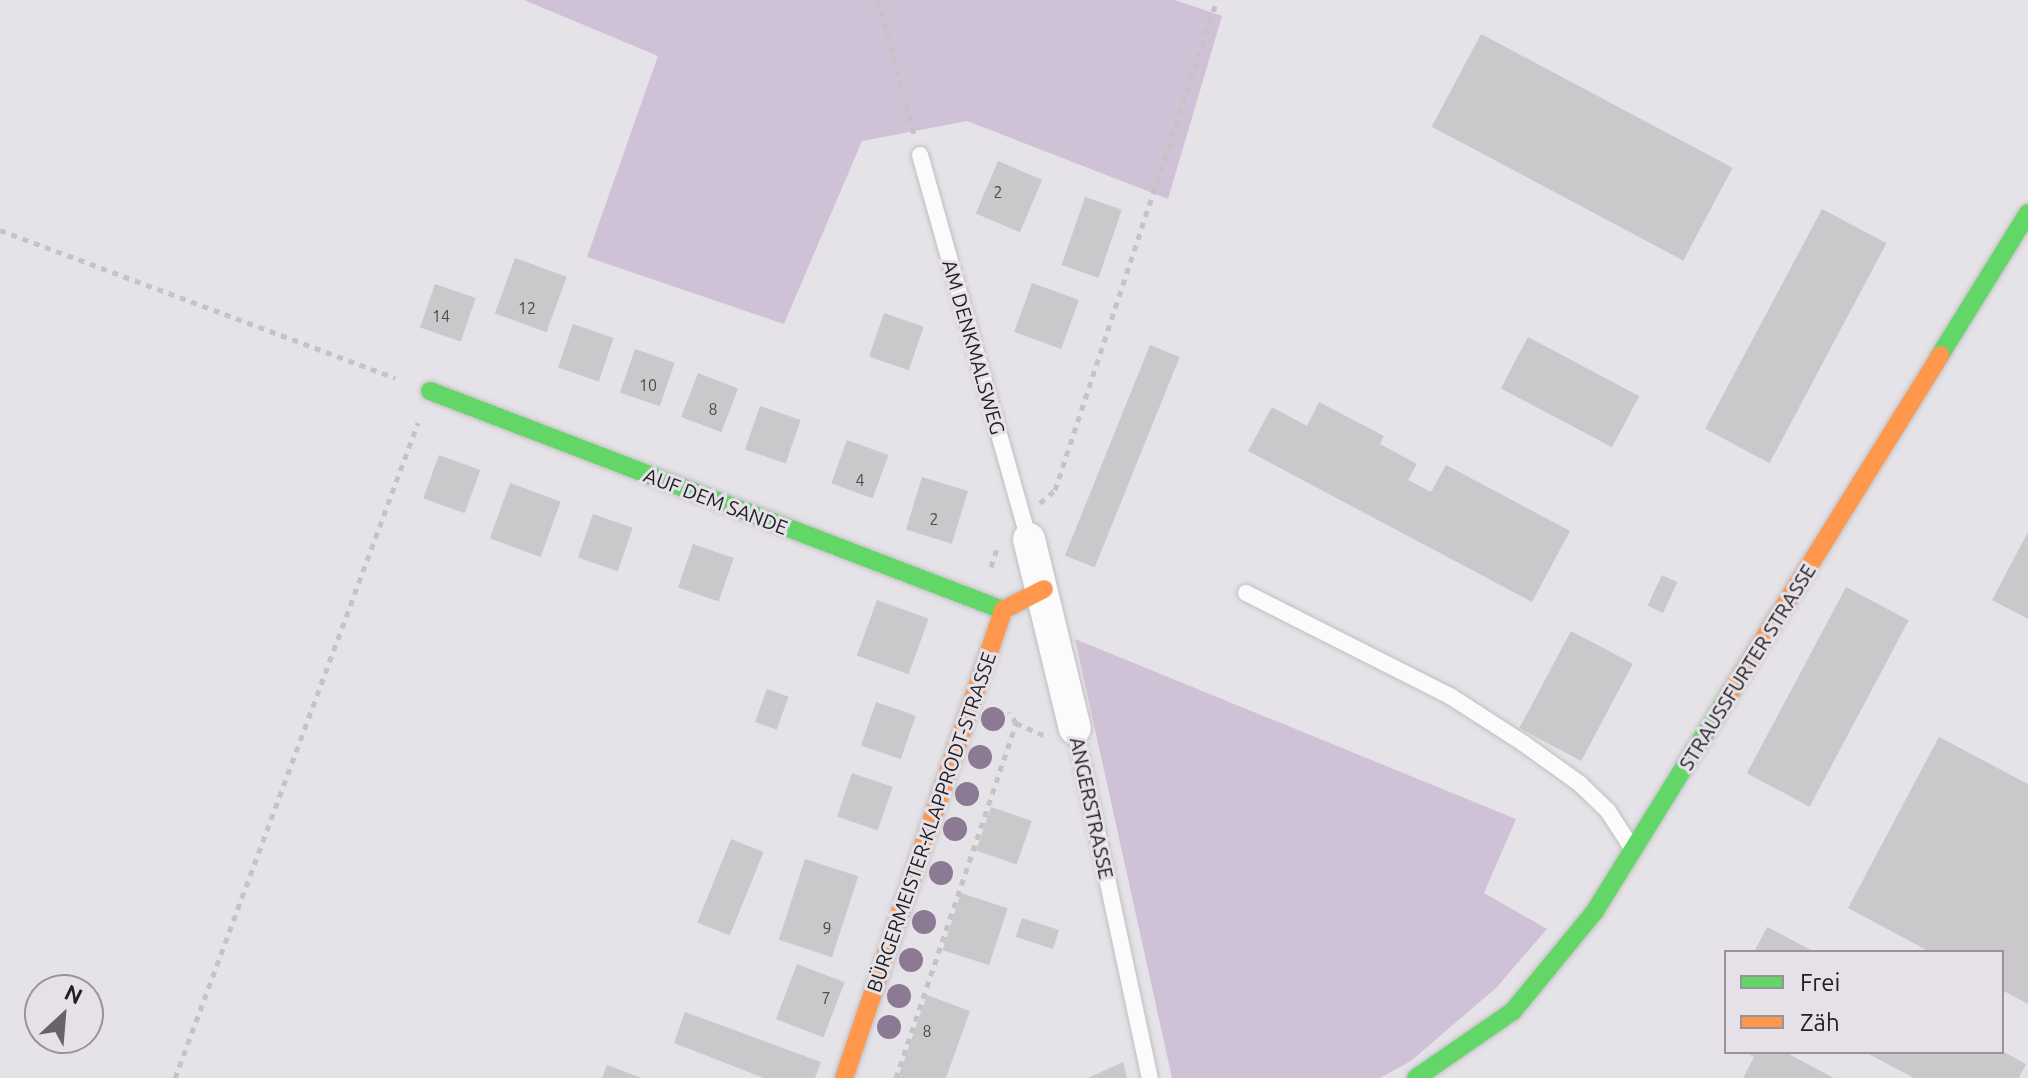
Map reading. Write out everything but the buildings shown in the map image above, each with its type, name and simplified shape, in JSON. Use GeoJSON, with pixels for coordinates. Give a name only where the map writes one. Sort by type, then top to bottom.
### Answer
{"type":"FeatureCollection","features":[{"type":"Feature","properties":{"kind":"street","name":"STRAUSSFURTER STRASSE"},"geometry":{"type":"LineString","coordinates":[[1416,1078],[1513,1011],[1595,911],[2028,213]]}},
{"type":"Feature","properties":{"kind":"street","name":"AUF DEM SANDE"},"geometry":{"type":"LineString","coordinates":[[430,391],[1003,610]]}},
{"type":"Feature","properties":{"kind":"street","name":"ANGERSTRASSE"},"geometry":{"type":"LineString","coordinates":[[1017,529],[1044,589],[1075,729]]}},
{"type":"Feature","properties":{"kind":"street"},"geometry":{"type":"LineString","coordinates":[[1003,610],[1044,589]]}},
{"type":"Feature","properties":{"kind":"street","name":"BÜRGERMEISTER-KLAPPRODT-STRASSE"},"geometry":{"type":"LineString","coordinates":[[844,1078],[1003,610]]}},
{"type":"Feature","properties":{"kind":"lane","name":"AM DENKMALSWEG"},"geometry":{"type":"LineString","coordinates":[[920,155],[1017,529]]}},
{"type":"Feature","properties":{"kind":"lane"},"geometry":{"type":"LineString","coordinates":[[1246,593],[1450,696],[1523,743],[1580,784],[1608,811],[1633,850]]}},
{"type":"Feature","properties":{"kind":"lane","name":"ANGERSTRASSE"},"geometry":{"type":"LineString","coordinates":[[1075,729],[1150,1078]]}},
{"type":"Feature","properties":{"kind":"path"},"geometry":{"type":"LineString","coordinates":[[878,0],[920,155]]}},
{"type":"Feature","properties":{"kind":"path"},"geometry":{"type":"LineString","coordinates":[[979,601],[1017,529],[1055,490],[1217,0]]}},
{"type":"Feature","properties":{"kind":"path"},"geometry":{"type":"LineString","coordinates":[[0,230],[430,391],[175,1078]]}},
{"type":"Feature","properties":{"kind":"path"},"geometry":{"type":"LineString","coordinates":[[896,1078],[1016,723],[995,689],[978,682]]}},
{"type":"Feature","properties":{"kind":"shaded area"},"geometry":{"type":"Polygon","coordinates":[[[524,0],[1175,0],[1222,16],[1168,199],[967,121],[862,141],[784,324],[587,257],[658,56],[524,0]]]}},
{"type":"Feature","properties":{"kind":"shaded area"},"geometry":{"type":"Polygon","coordinates":[[[1075,639],[1516,819],[1484,893],[1547,929],[1497,987],[1411,1061],[1380,1078],[1172,1078],[1075,639]]]}},
{"type":"Feature","properties":{"kind":"traffic: fast"},"geometry":{"type":"LineString","coordinates":[[1940,355],[2028,213]]}},
{"type":"Feature","properties":{"kind":"traffic: fast"},"geometry":{"type":"LineString","coordinates":[[430,391],[1003,610]]}},
{"type":"Feature","properties":{"kind":"traffic: fast"},"geometry":{"type":"LineString","coordinates":[[1416,1078],[1513,1011],[1595,911],[1730,693]]}},
{"type":"Feature","properties":{"kind":"traffic: slow"},"geometry":{"type":"LineString","coordinates":[[1730,693],[1940,355]]}},
{"type":"Feature","properties":{"kind":"traffic: slow"},"geometry":{"type":"LineString","coordinates":[[844,1078],[1003,610],[1044,589]]}}]}
